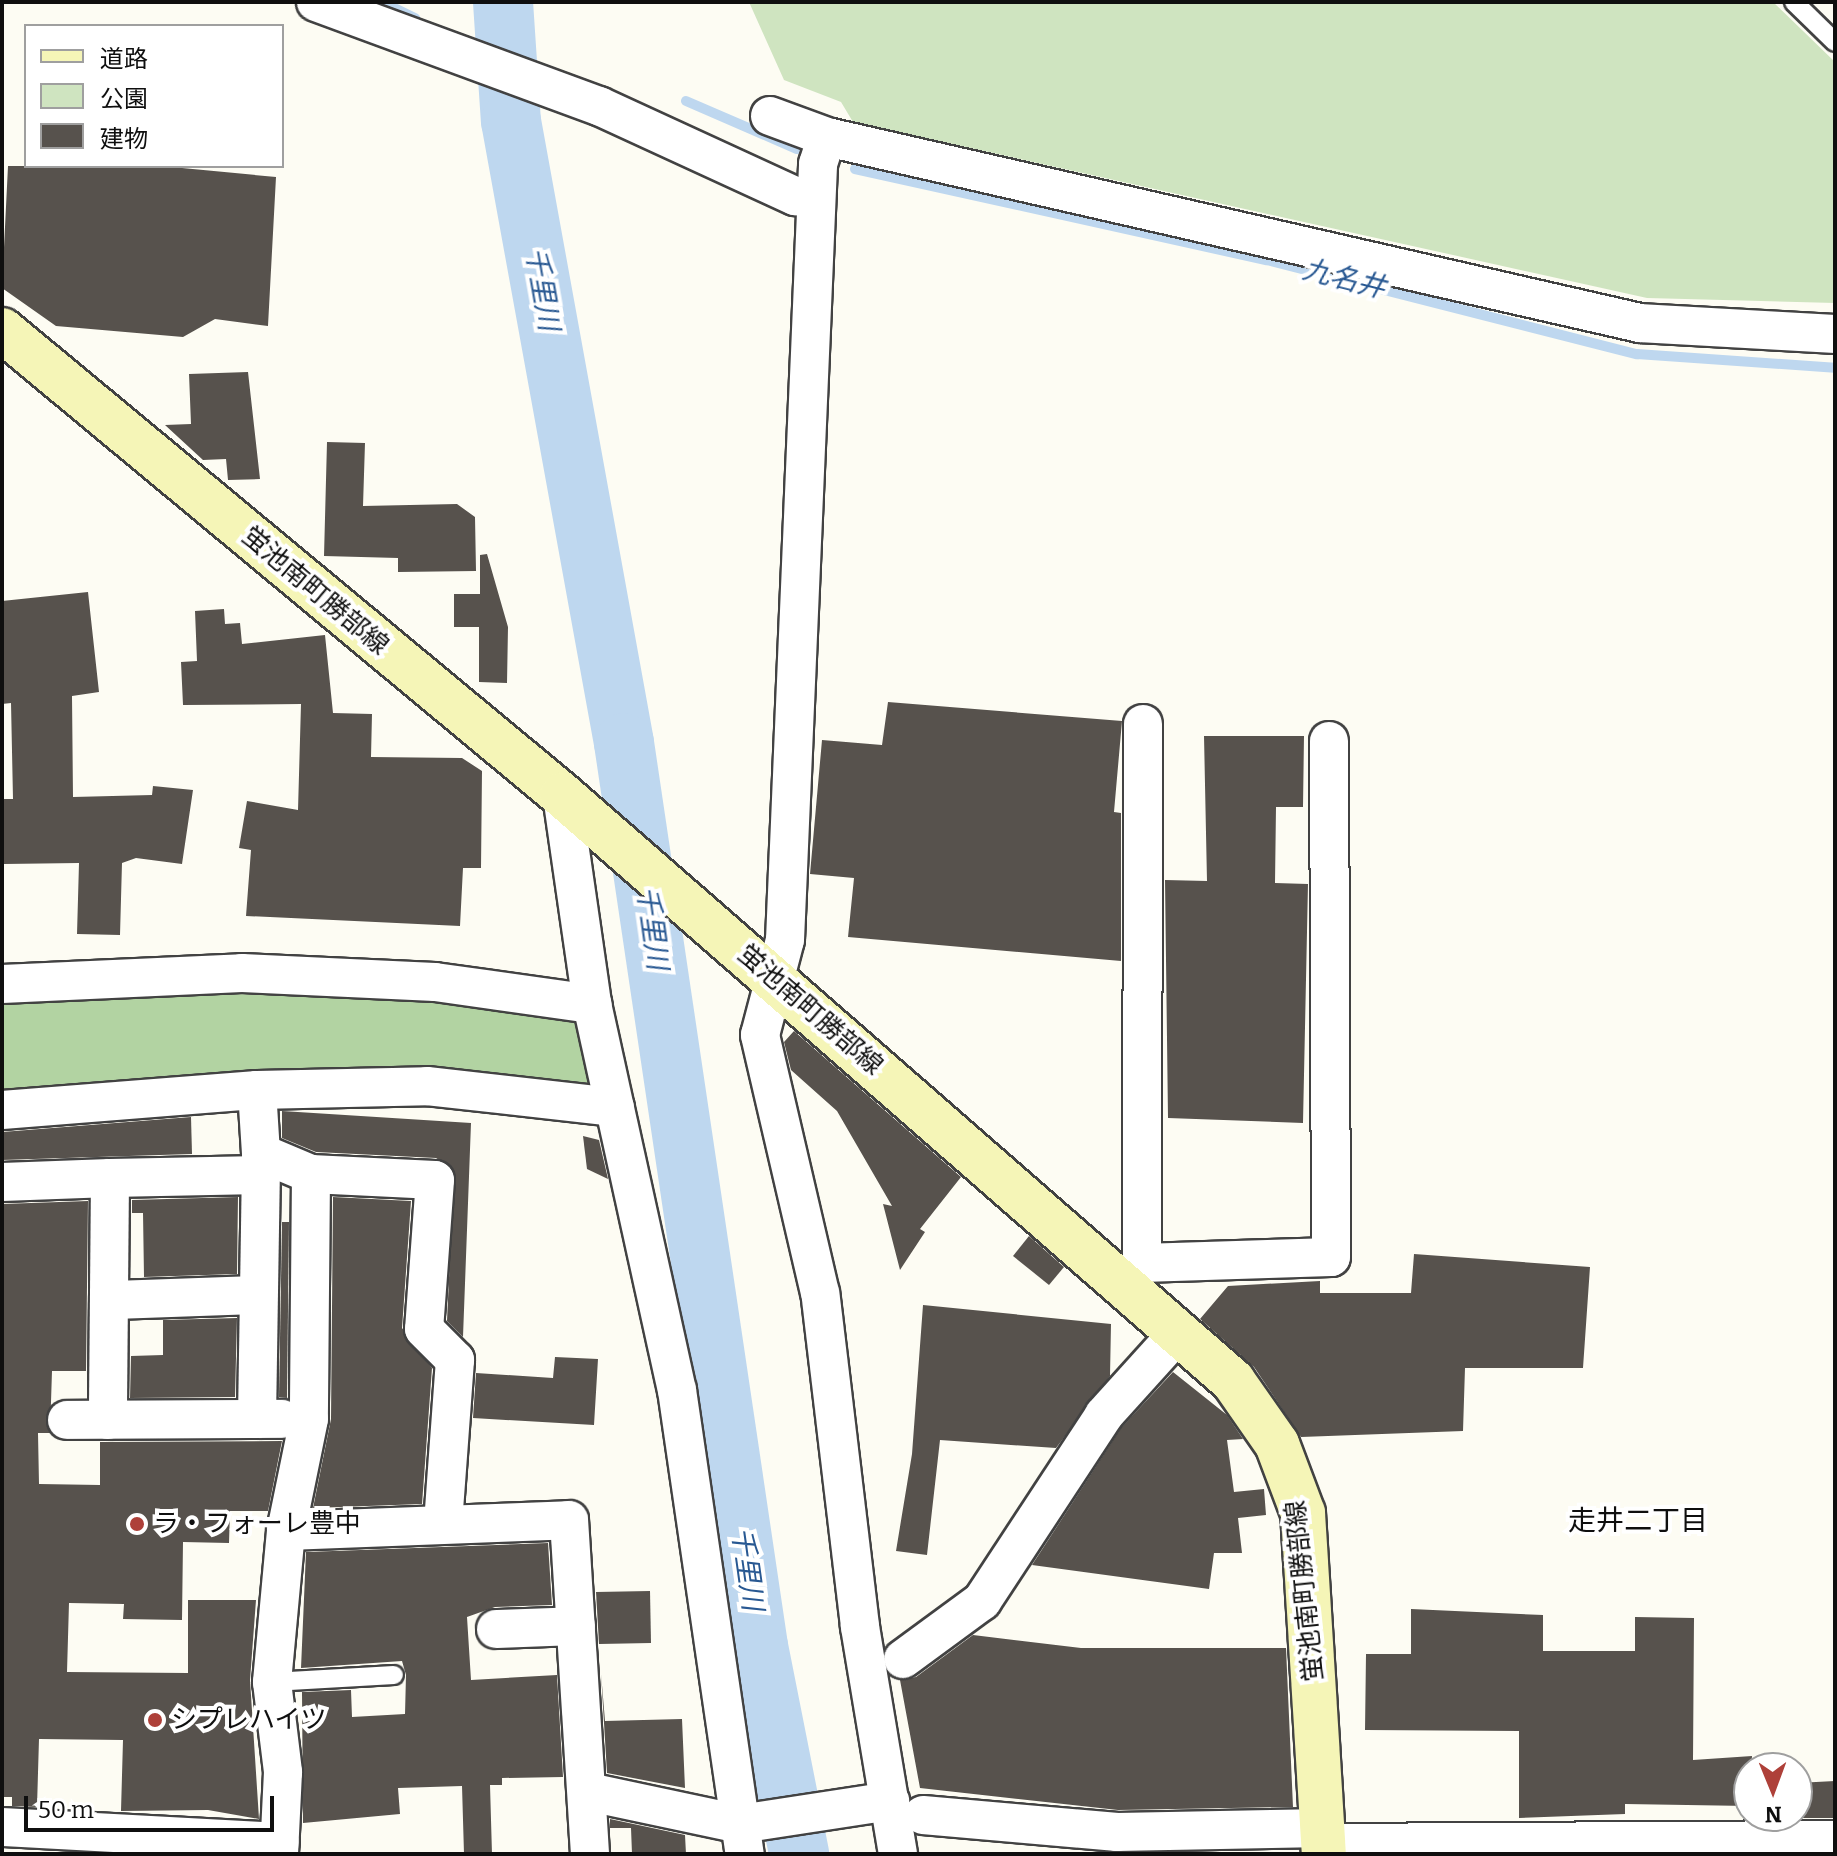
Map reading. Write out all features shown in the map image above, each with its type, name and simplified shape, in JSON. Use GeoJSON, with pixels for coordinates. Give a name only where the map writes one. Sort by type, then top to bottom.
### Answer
{"type":"FeatureCollection","features":[{"type":"Feature","properties":{"kind":"street"},"geometry":{"type":"LineString","coordinates":[[316,2],[450,56],[599,106],[795,196],[816,198]]}},
{"type":"Feature","properties":{"kind":"street"},"geometry":{"type":"LineString","coordinates":[[770,116],[827,137],[1640,323],[1835,334]]}},
{"type":"Feature","properties":{"kind":"street"},"geometry":{"type":"LineString","coordinates":[[827,137],[816,198],[785,940],[771,976],[760,1035],[820,1293],[860,1626],[906,1808],[898,1854]]}},
{"type":"Feature","properties":{"kind":"street","name":"蛍池南町勝部線"},"geometry":{"type":"LineString","coordinates":[[2,330],[572,804],[771,976],[1132,1272],[1180,1331],[1256,1411],[1277,1444],[1303,1513],[1324,1842]]}},
{"type":"Feature","properties":{"kind":"street"},"geometry":{"type":"LineString","coordinates":[[1143,724],[1132,1272],[1331,1257],[1329,741]]}},
{"type":"Feature","properties":{"kind":"street"},"geometry":{"type":"LineString","coordinates":[[572,804],[592,1004],[677,1390],[743,1839]]}},
{"type":"Feature","properties":{"kind":"street"},"geometry":{"type":"LineString","coordinates":[[2,984],[242,973],[435,982],[592,1004]]}},
{"type":"Feature","properties":{"kind":"street"},"geometry":{"type":"LineString","coordinates":[[2,1110],[257,1090],[427,1086],[615,1107]]}},
{"type":"Feature","properties":{"kind":"street"},"geometry":{"type":"LineString","coordinates":[[257,1090],[261,1164],[257,1419]]}},
{"type":"Feature","properties":{"kind":"street"},"geometry":{"type":"LineString","coordinates":[[2,1182],[110,1178],[261,1164],[311,1174],[435,1180],[424,1329],[455,1360],[443,1524]]}},
{"type":"Feature","properties":{"kind":"street"},"geometry":{"type":"LineString","coordinates":[[15,1836],[130,1844],[280,1848],[283,1772],[272,1682],[286,1531],[309,1419],[311,1174]]}},
{"type":"Feature","properties":{"kind":"street"},"geometry":{"type":"LineString","coordinates":[[108,1420],[112,1300],[110,1178]]}},
{"type":"Feature","properties":{"kind":"street"},"geometry":{"type":"LineString","coordinates":[[112,1300],[258,1295]]}},
{"type":"Feature","properties":{"kind":"street"},"geometry":{"type":"LineString","coordinates":[[903,1659],[982,1601],[1104,1415],[1180,1331]]}},
{"type":"Feature","properties":{"kind":"street"},"geometry":{"type":"LineString","coordinates":[[67,1420],[309,1419]]}},
{"type":"Feature","properties":{"kind":"street"},"geometry":{"type":"LineString","coordinates":[[286,1531],[569,1520],[589,1792],[590,1854]]}},
{"type":"Feature","properties":{"kind":"street"},"geometry":{"type":"LineString","coordinates":[[496,1629],[576,1626]]}},
{"type":"Feature","properties":{"kind":"street"},"geometry":{"type":"LineString","coordinates":[[589,1792],[743,1839],[906,1808],[1117,1832],[1324,1842],[1835,1840]]}},
{"type":"Feature","properties":{"kind":"lane"},"geometry":{"type":"LineString","coordinates":[[1794,2],[1835,42]]}},
{"type":"Feature","properties":{"kind":"lane"},"geometry":{"type":"LineString","coordinates":[[272,1682],[394,1675]]}},
{"type":"Feature","properties":{"kind":"green space"},"geometry":{"type":"Polygon","coordinates":[[[749,2],[1773,2],[1835,62],[1835,303],[1647,298],[853,122],[841,102],[784,80],[749,2]]]}},
{"type":"Feature","properties":{"kind":"green space"},"geometry":{"type":"Polygon","coordinates":[[[192,993],[433,999],[586,1013],[605,1097],[2,1100],[2,998],[192,993]]]}},
{"type":"Feature","properties":{"kind":"building"},"geometry":{"type":"Polygon","coordinates":[[[8,166],[182,168],[276,177],[268,326],[215,319],[183,337],[56,326],[2,288],[8,166]]]}},
{"type":"Feature","properties":{"kind":"building"},"geometry":{"type":"Polygon","coordinates":[[[248,372],[260,479],[228,480],[226,459],[203,460],[165,425],[191,424],[189,374],[248,372]]]}},
{"type":"Feature","properties":{"kind":"building"},"geometry":{"type":"Polygon","coordinates":[[[327,442],[365,443],[363,506],[457,504],[475,517],[476,571],[398,572],[398,558],[324,556],[327,442]]]}},
{"type":"Feature","properties":{"kind":"building"},"geometry":{"type":"Polygon","coordinates":[[[487,554],[508,627],[507,683],[479,682],[479,627],[454,627],[454,594],[480,594],[480,555],[487,554]]]}},
{"type":"Feature","properties":{"kind":"building"},"geometry":{"type":"Polygon","coordinates":[[[88,592],[99,692],[72,696],[73,797],[152,795],[153,786],[193,790],[182,864],[136,858],[122,863],[120,935],[77,934],[79,863],[4,864],[3,799],[13,799],[11,703],[2,704],[2,601],[88,592]]]}},
{"type":"Feature","properties":{"kind":"building"},"geometry":{"type":"Polygon","coordinates":[[[224,609],[225,624],[240,623],[242,644],[325,635],[333,713],[372,714],[371,757],[462,758],[482,771],[481,868],[463,868],[460,926],[246,916],[251,850],[239,848],[247,801],[298,810],[301,704],[183,705],[181,662],[197,661],[195,611],[224,609]]]}},
{"type":"Feature","properties":{"kind":"building"},"geometry":{"type":"Polygon","coordinates":[[[888,702],[1122,721],[1114,812],[1121,813],[1121,961],[848,937],[854,878],[810,874],[822,740],[882,745],[888,702]]]}},
{"type":"Feature","properties":{"kind":"building"},"geometry":{"type":"Polygon","coordinates":[[[1204,736],[1304,736],[1303,807],[1276,807],[1275,883],[1308,884],[1303,1123],[1168,1118],[1165,880],[1207,881],[1204,736]]]}},
{"type":"Feature","properties":{"kind":"building"},"geometry":{"type":"Polygon","coordinates":[[[794,1031],[961,1177],[920,1229],[925,1232],[900,1270],[883,1204],[892,1206],[837,1111],[791,1070],[784,1042],[794,1031]]]}},
{"type":"Feature","properties":{"kind":"building"},"geometry":{"type":"Polygon","coordinates":[[[282,1111],[471,1123],[463,1337],[447,1321],[454,1170],[436,1158],[316,1152],[282,1138],[282,1111]]]}},
{"type":"Feature","properties":{"kind":"building"},"geometry":{"type":"Polygon","coordinates":[[[191,1117],[192,1154],[2,1160],[2,1132],[191,1117]]]}},
{"type":"Feature","properties":{"kind":"building"},"geometry":{"type":"Polygon","coordinates":[[[583,1136],[599,1140],[608,1179],[587,1169],[583,1136]]]}},
{"type":"Feature","properties":{"kind":"building"},"geometry":{"type":"Polygon","coordinates":[[[238,1197],[237,1274],[144,1277],[143,1213],[132,1213],[132,1200],[238,1197]]]}},
{"type":"Feature","properties":{"kind":"building"},"geometry":{"type":"Polygon","coordinates":[[[333,1197],[411,1201],[402,1328],[432,1368],[422,1504],[313,1508],[331,1419],[333,1197]]]}},
{"type":"Feature","properties":{"kind":"building"},"geometry":{"type":"Polygon","coordinates":[[[88,1201],[86,1371],[52,1371],[50,1433],[38,1433],[39,1484],[100,1485],[100,1442],[282,1441],[268,1511],[230,1511],[229,1543],[183,1542],[182,1620],[123,1619],[124,1604],[69,1603],[67,1672],[188,1673],[188,1600],[256,1600],[250,1680],[259,1819],[208,1810],[121,1811],[123,1740],[39,1739],[37,1807],[12,1806],[12,1797],[2,1797],[2,1204],[88,1201]]]}},
{"type":"Feature","properties":{"kind":"building"},"geometry":{"type":"Polygon","coordinates":[[[282,1222],[289,1222],[287,1398],[279,1397],[282,1222]]]}},
{"type":"Feature","properties":{"kind":"building"},"geometry":{"type":"Polygon","coordinates":[[[1029,1236],[1064,1267],[1049,1285],[1013,1256],[1029,1236]]]}},
{"type":"Feature","properties":{"kind":"building"},"geometry":{"type":"Polygon","coordinates":[[[1414,1254],[1590,1267],[1583,1368],[1465,1368],[1463,1431],[1301,1437],[1254,1367],[1200,1319],[1228,1286],[1320,1281],[1320,1293],[1411,1293],[1414,1254]]]}},
{"type":"Feature","properties":{"kind":"building"},"geometry":{"type":"Polygon","coordinates":[[[923,1305],[1111,1324],[1110,1376],[1056,1448],[940,1440],[927,1555],[896,1551],[912,1454],[923,1305]]]}},
{"type":"Feature","properties":{"kind":"building"},"geometry":{"type":"Polygon","coordinates":[[[237,1318],[235,1397],[130,1398],[131,1356],[163,1355],[163,1320],[237,1318]]]}},
{"type":"Feature","properties":{"kind":"building"},"geometry":{"type":"Polygon","coordinates":[[[555,1357],[598,1359],[594,1425],[473,1418],[476,1373],[553,1378],[555,1357]]]}},
{"type":"Feature","properties":{"kind":"building"},"geometry":{"type":"Polygon","coordinates":[[[1173,1372],[1227,1415],[1243,1439],[1227,1440],[1234,1492],[1264,1489],[1266,1515],[1238,1518],[1242,1553],[1214,1553],[1209,1589],[1032,1565],[1121,1428],[1173,1372]]]}},
{"type":"Feature","properties":{"kind":"building"},"geometry":{"type":"Polygon","coordinates":[[[548,1543],[552,1605],[495,1607],[467,1617],[471,1680],[557,1675],[563,1777],[502,1778],[502,1785],[490,1785],[492,1854],[464,1854],[462,1786],[398,1788],[400,1814],[303,1823],[302,1692],[351,1690],[352,1717],[405,1714],[406,1675],[402,1661],[301,1668],[306,1552],[548,1543]]]}},
{"type":"Feature","properties":{"kind":"building"},"geometry":{"type":"Polygon","coordinates":[[[650,1591],[651,1643],[599,1644],[596,1592],[650,1591]]]}},
{"type":"Feature","properties":{"kind":"building"},"geometry":{"type":"Polygon","coordinates":[[[1411,1609],[1543,1615],[1543,1651],[1635,1651],[1635,1617],[1694,1618],[1693,1760],[1733,1757],[1733,1806],[1625,1804],[1625,1814],[1519,1818],[1519,1731],[1365,1730],[1366,1654],[1411,1654],[1411,1609]]]}},
{"type":"Feature","properties":{"kind":"building"},"geometry":{"type":"Polygon","coordinates":[[[973,1635],[1081,1648],[1286,1648],[1293,1807],[1118,1810],[920,1788],[900,1680],[916,1677],[973,1635]]]}},
{"type":"Feature","properties":{"kind":"building"},"geometry":{"type":"Polygon","coordinates":[[[601,1673],[605,1721],[682,1719],[685,1788],[607,1773],[601,1673]]]}},
{"type":"Feature","properties":{"kind":"building"},"geometry":{"type":"Polygon","coordinates":[[[1835,1781],[1835,1818],[1813,1818],[1813,1782],[1835,1781]]]}},
{"type":"Feature","properties":{"kind":"building"},"geometry":{"type":"Polygon","coordinates":[[[610,1819],[685,1835],[686,1854],[632,1854],[631,1828],[610,1828],[610,1819]]]}},
{"type":"Feature","properties":{"kind":"waterway","name":"九名井"},"geometry":{"type":"LineString","coordinates":[[382,2],[415,18]]}},
{"type":"Feature","properties":{"kind":"waterway","name":"千里川"},"geometry":{"type":"LineString","coordinates":[[503,2],[511,121],[624,743],[758,1646],[799,1854]]}},
{"type":"Feature","properties":{"kind":"waterway","name":"九名井"},"geometry":{"type":"LineString","coordinates":[[686,101],[797,149]]}},
{"type":"Feature","properties":{"kind":"waterway","name":"九名井"},"geometry":{"type":"LineString","coordinates":[[855,169],[1267,260],[1637,354],[1835,368]]}},
{"type":"Feature","properties":{"kind":"place","name":"ラ・フォーレ豊中"},"geometry":{"type":"Point","coordinates":[137,1524]}},
{"type":"Feature","properties":{"kind":"place","name":"シプレハイツ"},"geometry":{"type":"Point","coordinates":[155,1720]}},
{"type":"Feature","properties":{"kind":"district","name":"走井二丁目"},"geometry":{"type":"Point","coordinates":[1638,1521]}}]}
